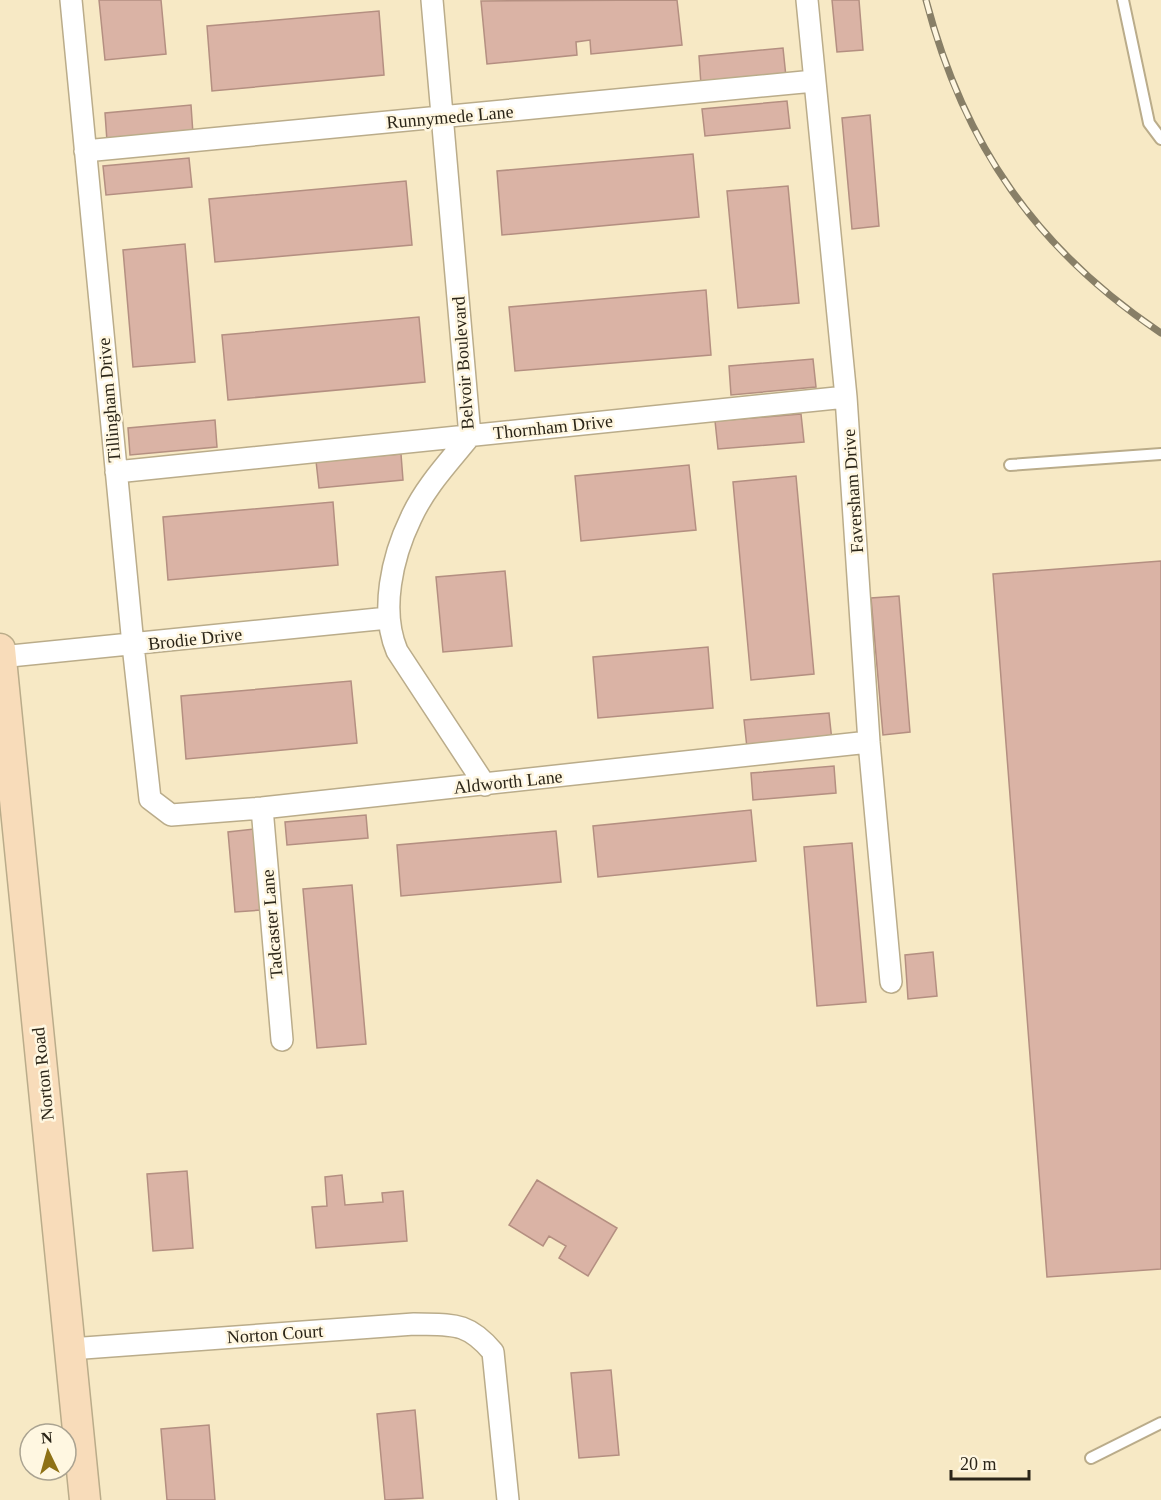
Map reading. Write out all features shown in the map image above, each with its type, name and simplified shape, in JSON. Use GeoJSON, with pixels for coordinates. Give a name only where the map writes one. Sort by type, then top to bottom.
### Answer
{"type":"FeatureCollection","features":[{"type":"Feature","properties":{"kind":"main road","name":"Norton Road"},"geometry":{"type":"LineString","coordinates":[[0,655],[85,1500]]}},
{"type":"Feature","properties":{"kind":"street","name":"Tillingham Drive"},"geometry":{"type":"LineString","coordinates":[[71,0],[150,799]]}},
{"type":"Feature","properties":{"kind":"street","name":"Belvoir Boulevard"},"geometry":{"type":"LineString","coordinates":[[432,0],[470,436],[431,484],[411,518],[399,551],[390,593],[388,618],[390,635],[397,651],[485,784]]}},
{"type":"Feature","properties":{"kind":"street","name":"Faversham Drive"},"geometry":{"type":"LineString","coordinates":[[807,0],[846,397],[869,742],[891,982]]}},
{"type":"Feature","properties":{"kind":"street","name":"Runnymede Lane"},"geometry":{"type":"LineString","coordinates":[[85,151],[814,81]]}},
{"type":"Feature","properties":{"kind":"street","name":"Thornham Drive"},"geometry":{"type":"LineString","coordinates":[[116,472],[846,397]]}},
{"type":"Feature","properties":{"kind":"street","name":"Brodie Drive"},"geometry":{"type":"LineString","coordinates":[[0,655],[133,645],[388,618]]}},
{"type":"Feature","properties":{"kind":"street","name":"Aldworth Lane"},"geometry":{"type":"LineString","coordinates":[[150,799],[171,815],[262,808],[869,742]]}},
{"type":"Feature","properties":{"kind":"street","name":"Tadcaster Lane"},"geometry":{"type":"LineString","coordinates":[[262,808],[282,1040]]}},
{"type":"Feature","properties":{"kind":"street","name":"Norton Court"},"geometry":{"type":"LineString","coordinates":[[70,1349],[414,1324],[465,1327],[478,1335],[493,1352],[508,1500]]}},
{"type":"Feature","properties":{"kind":"lane"},"geometry":{"type":"LineString","coordinates":[[1123,0],[1149,123],[1161,139]]}},
{"type":"Feature","properties":{"kind":"lane"},"geometry":{"type":"LineString","coordinates":[[1010,465],[1161,454]]}},
{"type":"Feature","properties":{"kind":"lane"},"geometry":{"type":"LineString","coordinates":[[1091,1458],[1161,1423]]}},
{"type":"Feature","properties":{"kind":"building"},"geometry":{"type":"Polygon","coordinates":[[[99,0],[161,0],[166,54],[105,60],[99,0]]]}},
{"type":"Feature","properties":{"kind":"building"},"geometry":{"type":"Polygon","coordinates":[[[677,0],[682,45],[591,54],[590,40],[576,42],[577,55],[487,64],[481,1],[677,0]]]}},
{"type":"Feature","properties":{"kind":"building"},"geometry":{"type":"Polygon","coordinates":[[[832,0],[859,0],[863,50],[837,52],[832,0]]]}},
{"type":"Feature","properties":{"kind":"building"},"geometry":{"type":"Polygon","coordinates":[[[379,11],[384,75],[212,91],[207,26],[379,11]]]}},
{"type":"Feature","properties":{"kind":"building"},"geometry":{"type":"Polygon","coordinates":[[[783,48],[786,77],[701,85],[699,56],[783,48]]]}},
{"type":"Feature","properties":{"kind":"building"},"geometry":{"type":"Polygon","coordinates":[[[787,101],[790,128],[705,136],[702,109],[787,101]]]}},
{"type":"Feature","properties":{"kind":"building"},"geometry":{"type":"Polygon","coordinates":[[[191,105],[193,134],[107,141],[105,113],[191,105]]]}},
{"type":"Feature","properties":{"kind":"building"},"geometry":{"type":"Polygon","coordinates":[[[870,115],[879,226],[852,229],[842,118],[870,115]]]}},
{"type":"Feature","properties":{"kind":"building"},"geometry":{"type":"Polygon","coordinates":[[[693,154],[699,217],[502,235],[497,171],[693,154]]]}},
{"type":"Feature","properties":{"kind":"building"},"geometry":{"type":"Polygon","coordinates":[[[189,158],[192,187],[106,195],[103,166],[189,158]]]}},
{"type":"Feature","properties":{"kind":"building"},"geometry":{"type":"Polygon","coordinates":[[[406,181],[412,245],[215,262],[209,199],[406,181]]]}},
{"type":"Feature","properties":{"kind":"building"},"geometry":{"type":"Polygon","coordinates":[[[788,186],[799,303],[738,308],[727,191],[788,186]]]}},
{"type":"Feature","properties":{"kind":"building"},"geometry":{"type":"Polygon","coordinates":[[[185,244],[195,362],[133,367],[123,250],[185,244]]]}},
{"type":"Feature","properties":{"kind":"building"},"geometry":{"type":"Polygon","coordinates":[[[706,290],[711,355],[515,371],[509,307],[706,290]]]}},
{"type":"Feature","properties":{"kind":"building"},"geometry":{"type":"Polygon","coordinates":[[[419,317],[425,382],[228,400],[222,335],[419,317]]]}},
{"type":"Feature","properties":{"kind":"building"},"geometry":{"type":"Polygon","coordinates":[[[813,359],[816,387],[731,395],[729,366],[813,359]]]}},
{"type":"Feature","properties":{"kind":"building"},"geometry":{"type":"Polygon","coordinates":[[[801,414],[804,442],[718,449],[715,421],[801,414]]]}},
{"type":"Feature","properties":{"kind":"building"},"geometry":{"type":"Polygon","coordinates":[[[215,420],[217,447],[130,455],[128,428],[215,420]]]}},
{"type":"Feature","properties":{"kind":"building"},"geometry":{"type":"Polygon","coordinates":[[[401,454],[403,480],[319,488],[316,461],[401,454]]]}},
{"type":"Feature","properties":{"kind":"building"},"geometry":{"type":"Polygon","coordinates":[[[689,465],[696,530],[581,541],[575,476],[689,465]]]}},
{"type":"Feature","properties":{"kind":"building"},"geometry":{"type":"Polygon","coordinates":[[[796,476],[814,674],[751,680],[733,482],[796,476]]]}},
{"type":"Feature","properties":{"kind":"building"},"geometry":{"type":"Polygon","coordinates":[[[333,502],[338,565],[168,580],[163,517],[333,502]]]}},
{"type":"Feature","properties":{"kind":"building"},"geometry":{"type":"Polygon","coordinates":[[[1161,561],[1161,1269],[1047,1277],[993,574],[1161,561]]]}},
{"type":"Feature","properties":{"kind":"building"},"geometry":{"type":"Polygon","coordinates":[[[505,571],[512,646],[443,652],[436,577],[505,571]]]}},
{"type":"Feature","properties":{"kind":"building"},"geometry":{"type":"Polygon","coordinates":[[[899,596],[910,732],[883,735],[871,598],[899,596]]]}},
{"type":"Feature","properties":{"kind":"building"},"geometry":{"type":"Polygon","coordinates":[[[708,647],[713,708],[598,718],[593,657],[708,647]]]}},
{"type":"Feature","properties":{"kind":"building"},"geometry":{"type":"Polygon","coordinates":[[[351,681],[357,743],[186,759],[181,696],[351,681]]]}},
{"type":"Feature","properties":{"kind":"building"},"geometry":{"type":"Polygon","coordinates":[[[829,713],[832,741],[747,748],[744,720],[829,713]]]}},
{"type":"Feature","properties":{"kind":"building"},"geometry":{"type":"Polygon","coordinates":[[[834,766],[836,793],[753,800],[751,773],[834,766]]]}},
{"type":"Feature","properties":{"kind":"building"},"geometry":{"type":"Polygon","coordinates":[[[751,810],[756,861],[598,877],[593,826],[751,810]]]}},
{"type":"Feature","properties":{"kind":"building"},"geometry":{"type":"Polygon","coordinates":[[[366,815],[368,838],[287,845],[285,822],[366,815]]]}},
{"type":"Feature","properties":{"kind":"building"},"geometry":{"type":"Polygon","coordinates":[[[254,829],[261,910],[235,912],[228,832],[254,829]]]}},
{"type":"Feature","properties":{"kind":"building"},"geometry":{"type":"Polygon","coordinates":[[[556,831],[561,882],[401,896],[397,845],[556,831]]]}},
{"type":"Feature","properties":{"kind":"building"},"geometry":{"type":"Polygon","coordinates":[[[852,843],[866,1002],[817,1006],[804,847],[852,843]]]}},
{"type":"Feature","properties":{"kind":"building"},"geometry":{"type":"Polygon","coordinates":[[[352,885],[366,1044],[317,1048],[303,889],[352,885]]]}},
{"type":"Feature","properties":{"kind":"building"},"geometry":{"type":"Polygon","coordinates":[[[933,952],[937,996],[908,999],[905,955],[933,952]]]}},
{"type":"Feature","properties":{"kind":"building"},"geometry":{"type":"Polygon","coordinates":[[[187,1171],[193,1248],[153,1251],[147,1174],[187,1171]]]}},
{"type":"Feature","properties":{"kind":"building"},"geometry":{"type":"Polygon","coordinates":[[[342,1175],[345,1205],[383,1202],[382,1193],[403,1191],[407,1241],[316,1248],[312,1207],[327,1206],[325,1177],[342,1175]]]}},
{"type":"Feature","properties":{"kind":"building"},"geometry":{"type":"Polygon","coordinates":[[[537,1180],[617,1228],[588,1276],[559,1258],[566,1246],[549,1236],[543,1246],[509,1225],[537,1180]]]}},
{"type":"Feature","properties":{"kind":"building"},"geometry":{"type":"Polygon","coordinates":[[[611,1370],[619,1455],[579,1458],[571,1373],[611,1370]]]}},
{"type":"Feature","properties":{"kind":"building"},"geometry":{"type":"Polygon","coordinates":[[[415,1410],[423,1498],[385,1500],[377,1414],[415,1410]]]}},
{"type":"Feature","properties":{"kind":"building"},"geometry":{"type":"Polygon","coordinates":[[[209,1425],[215,1500],[167,1500],[161,1429],[209,1425]]]}},
{"type":"Feature","properties":{"kind":"railway"},"geometry":{"type":"LineString","coordinates":[[926,0],[942,52],[961,101],[984,147],[1011,189],[1042,229],[1077,266],[1117,301],[1161,333]]}}]}
